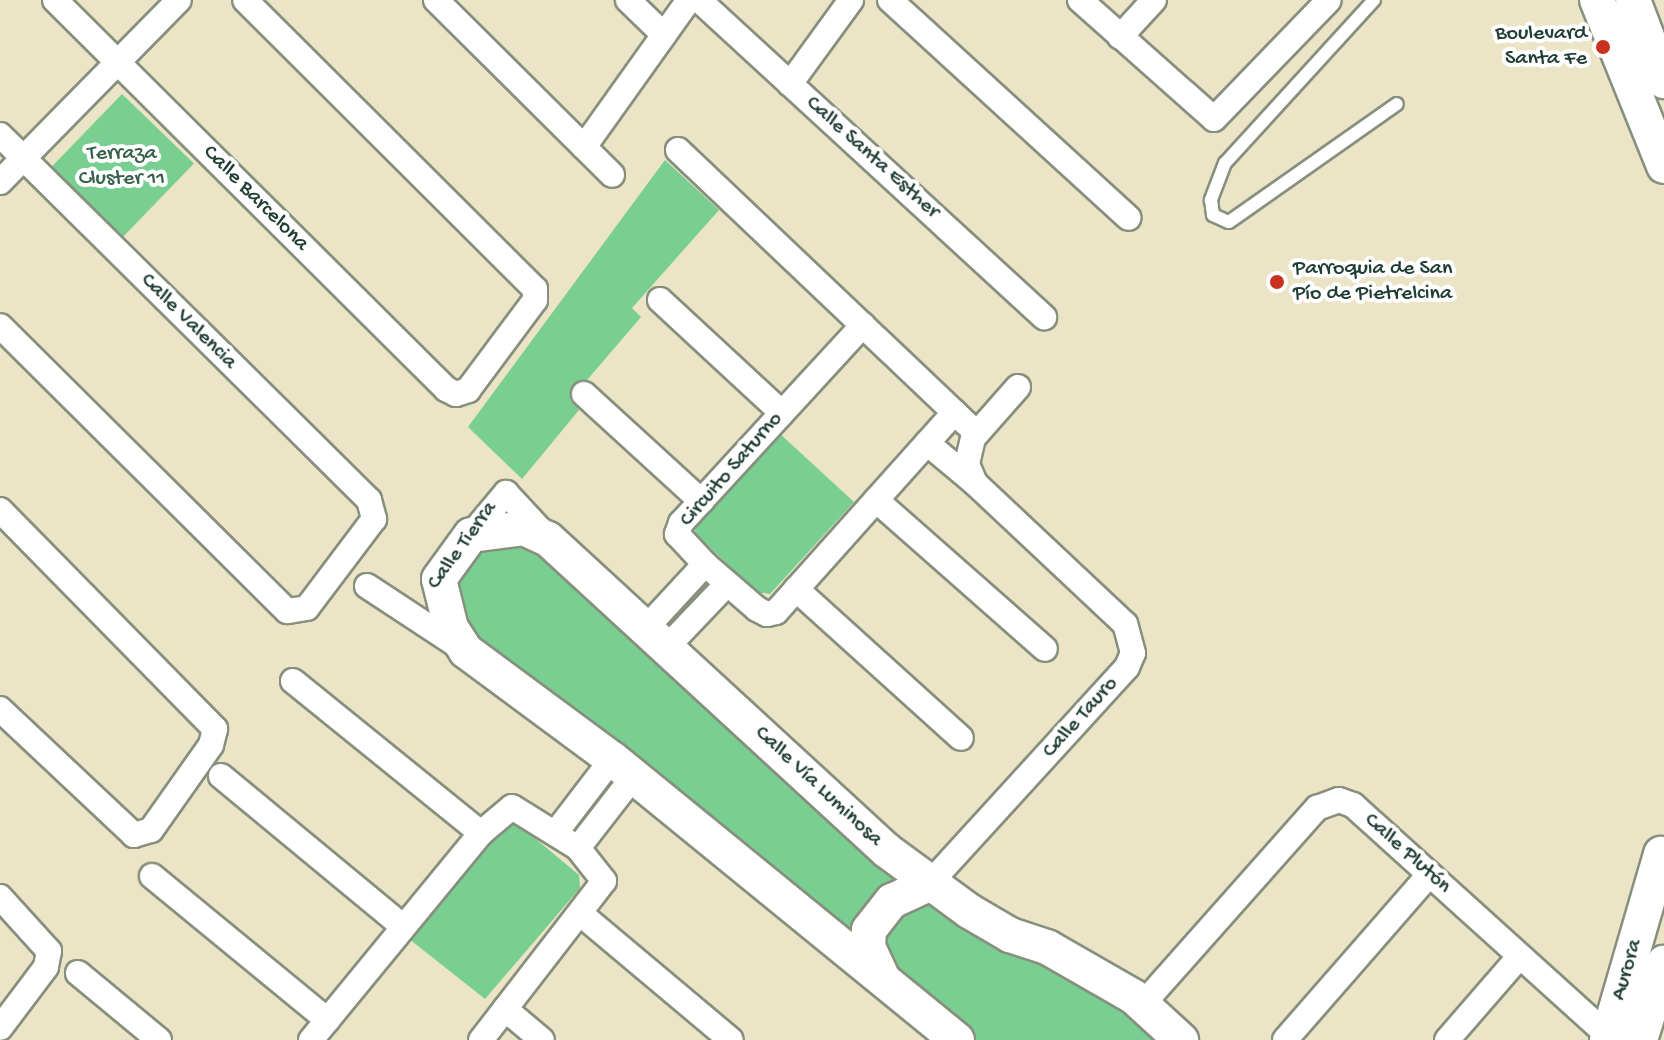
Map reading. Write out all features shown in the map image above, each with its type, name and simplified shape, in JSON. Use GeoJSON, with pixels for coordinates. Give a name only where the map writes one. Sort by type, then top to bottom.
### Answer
{"type":"FeatureCollection","features":[{"type":"Feature","properties":{"kind":"street","name":"Calle Barcelona"},"geometry":{"type":"LineString","coordinates":[[55,0],[456,394],[468,390],[535,300],[535,289],[245,0]]}},
{"type":"Feature","properties":{"kind":"street"},"geometry":{"type":"LineString","coordinates":[[0,182],[179,0]]}},
{"type":"Feature","properties":{"kind":"street"},"geometry":{"type":"LineString","coordinates":[[436,0],[612,175]]}},
{"type":"Feature","properties":{"kind":"street"},"geometry":{"type":"LineString","coordinates":[[628,0],[664,35]]}},
{"type":"Feature","properties":{"kind":"street"},"geometry":{"type":"LineString","coordinates":[[584,147],[689,0]]}},
{"type":"Feature","properties":{"kind":"street","name":"Calle Santa Esther"},"geometry":{"type":"LineString","coordinates":[[699,0],[1044,317]]}},
{"type":"Feature","properties":{"kind":"street"},"geometry":{"type":"LineString","coordinates":[[790,84],[851,0]]}},
{"type":"Feature","properties":{"kind":"street"},"geometry":{"type":"LineString","coordinates":[[890,0],[1129,218]]}},
{"type":"Feature","properties":{"kind":"street"},"geometry":{"type":"LineString","coordinates":[[1080,0],[1214,119],[1329,0]]}},
{"type":"Feature","properties":{"kind":"street"},"geometry":{"type":"LineString","coordinates":[[1120,37],[1154,0]]}},
{"type":"Feature","properties":{"kind":"street"},"geometry":{"type":"LineString","coordinates":[[1597,0],[1663,163]]}},
{"type":"Feature","properties":{"kind":"street"},"geometry":{"type":"LineString","coordinates":[[1633,0],[1664,81]]}},
{"type":"Feature","properties":{"kind":"street","name":"Calle Valencia"},"geometry":{"type":"LineString","coordinates":[[0,135],[375,510],[374,519],[307,608],[297,613],[287,611],[0,326]]}},
{"type":"Feature","properties":{"kind":"street"},"geometry":{"type":"LineString","coordinates":[[678,150],[977,433]]}},
{"type":"Feature","properties":{"kind":"street"},"geometry":{"type":"LineString","coordinates":[[660,300],[782,413]]}},
{"type":"Feature","properties":{"kind":"street","name":"Circuito Saturno"},"geometry":{"type":"LineString","coordinates":[[863,325],[701,501],[677,534],[705,564],[767,614],[796,589],[955,412]]}},
{"type":"Feature","properties":{"kind":"street"},"geometry":{"type":"LineString","coordinates":[[975,483],[967,464],[977,433],[1018,387]]}},
{"type":"Feature","properties":{"kind":"street"},"geometry":{"type":"LineString","coordinates":[[584,394],[701,501]]}},
{"type":"Feature","properties":{"kind":"street","name":"Calle Tauro"},"geometry":{"type":"LineString","coordinates":[[927,443],[975,483],[1125,624],[1133,653],[1127,667],[929,884]]}},
{"type":"Feature","properties":{"kind":"street"},"geometry":{"type":"LineString","coordinates":[[876,500],[1045,649]]}},
{"type":"Feature","properties":{"kind":"street"},"geometry":{"type":"LineString","coordinates":[[0,510],[215,729],[211,745],[151,830],[134,835],[0,709]]}},
{"type":"Feature","properties":{"kind":"street","name":"Calle Vía Luminosa"},"geometry":{"type":"LineString","coordinates":[[471,535],[524,528],[548,539],[929,884],[996,927],[1047,947],[1142,1005],[1181,1040]]}},
{"type":"Feature","properties":{"kind":"street","name":"Calle Tierra"},"geometry":{"type":"LineString","coordinates":[[413,615],[471,535]]}},
{"type":"Feature","properties":{"kind":"street"},"geometry":{"type":"LineString","coordinates":[[656,638],[705,564]]}},
{"type":"Feature","properties":{"kind":"street"},"geometry":{"type":"LineString","coordinates":[[439,579],[451,628],[466,651]]}},
{"type":"Feature","properties":{"kind":"street"},"geometry":{"type":"LineString","coordinates":[[656,638],[727,584]]}},
{"type":"Feature","properties":{"kind":"street"},"geometry":{"type":"LineString","coordinates":[[367,586],[466,651],[623,768],[957,1040]]}},
{"type":"Feature","properties":{"kind":"street"},"geometry":{"type":"LineString","coordinates":[[796,589],[961,738]]}},
{"type":"Feature","properties":{"kind":"street"},"geometry":{"type":"LineString","coordinates":[[293,681],[481,833]]}},
{"type":"Feature","properties":{"kind":"street"},"geometry":{"type":"LineString","coordinates":[[557,831],[623,768]]}},
{"type":"Feature","properties":{"kind":"street"},"geometry":{"type":"LineString","coordinates":[[578,848],[623,768]]}},
{"type":"Feature","properties":{"kind":"street"},"geometry":{"type":"LineString","coordinates":[[221,776],[402,926]]}},
{"type":"Feature","properties":{"kind":"street","name":"Calle Plutón"},"geometry":{"type":"LineString","coordinates":[[1142,1005],[1326,802],[1353,805],[1617,1039]]}},
{"type":"Feature","properties":{"kind":"street"},"geometry":{"type":"LineString","coordinates":[[311,1040],[481,833],[512,807],[557,831],[578,848],[604,881],[582,915],[481,1040]]}},
{"type":"Feature","properties":{"kind":"street","name":"Aurora"},"geometry":{"type":"LineString","coordinates":[[1617,1039],[1663,852]]}},
{"type":"Feature","properties":{"kind":"street"},"geometry":{"type":"LineString","coordinates":[[1285,1040],[1430,874]]}},
{"type":"Feature","properties":{"kind":"street"},"geometry":{"type":"LineString","coordinates":[[152,876],[327,1020]]}},
{"type":"Feature","properties":{"kind":"street"},"geometry":{"type":"LineString","coordinates":[[883,979],[868,947],[869,930],[892,901],[929,884]]}},
{"type":"Feature","properties":{"kind":"street"},"geometry":{"type":"LineString","coordinates":[[0,897],[49,951],[46,967],[0,1028]]}},
{"type":"Feature","properties":{"kind":"street"},"geometry":{"type":"LineString","coordinates":[[582,915],[731,1040]]}},
{"type":"Feature","properties":{"kind":"street"},"geometry":{"type":"LineString","coordinates":[[1447,1040],[1520,956]]}},
{"type":"Feature","properties":{"kind":"street","name":"Aurora"},"geometry":{"type":"LineString","coordinates":[[1617,1039],[1664,963]]}},
{"type":"Feature","properties":{"kind":"street"},"geometry":{"type":"LineString","coordinates":[[78,973],[159,1040]]}},
{"type":"Feature","properties":{"kind":"street"},"geometry":{"type":"LineString","coordinates":[[505,1009],[542,1040]]}},
{"type":"Feature","properties":{"kind":"lane"},"geometry":{"type":"LineString","coordinates":[[1374,0],[1225,163],[1211,200],[1213,215],[1229,222],[1397,104]]}},
{"type":"Feature","properties":{"kind":"green space","name":"Terraza Cluster 11"},"geometry":{"type":"Polygon","coordinates":[[[122,94],[194,163],[122,238],[50,169],[122,94]]]}},
{"type":"Feature","properties":{"kind":"green space"},"geometry":{"type":"Polygon","coordinates":[[[665,160],[719,210],[632,308],[641,317],[570,400],[579,410],[522,479],[468,427],[665,160]]]}},
{"type":"Feature","properties":{"kind":"green space"},"geometry":{"type":"Polygon","coordinates":[[[778,432],[854,502],[770,594],[756,592],[695,533],[696,521],[778,432]]]}},
{"type":"Feature","properties":{"kind":"green space"},"geometry":{"type":"Polygon","coordinates":[[[528,537],[902,877],[857,930],[847,931],[464,636],[455,566],[464,552],[528,537]]]}},
{"type":"Feature","properties":{"kind":"green space"},"geometry":{"type":"Polygon","coordinates":[[[513,820],[579,875],[580,888],[485,999],[408,938],[502,823],[513,820]]]}},
{"type":"Feature","properties":{"kind":"green space"},"geometry":{"type":"Polygon","coordinates":[[[929,902],[1052,956],[1175,1040],[972,1040],[884,964],[879,924],[929,902]]]}},
{"type":"Feature","properties":{"kind":"place","name":"Boulevard Santa Fe"},"geometry":{"type":"Point","coordinates":[1603,47]}},
{"type":"Feature","properties":{"kind":"place","name":"Parroquia de San Pío de Pietrelcina"},"geometry":{"type":"Point","coordinates":[1277,282]}}]}
